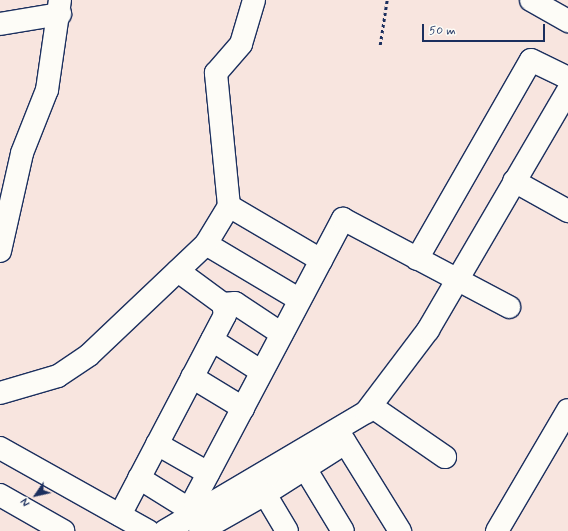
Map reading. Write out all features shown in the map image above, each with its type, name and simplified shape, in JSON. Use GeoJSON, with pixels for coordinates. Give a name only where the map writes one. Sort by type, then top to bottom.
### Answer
{"type":"FeatureCollection","features":[{"type":"Feature","properties":{"kind":"street"},"geometry":{"type":"LineString","coordinates":[[0,393],[58,376],[89,355],[206,244],[229,206],[216,72],[241,44],[254,0]]}},
{"type":"Feature","properties":{"kind":"street"},"geometry":{"type":"LineString","coordinates":[[531,0],[568,21]]}},
{"type":"Feature","properties":{"kind":"street"},"geometry":{"type":"LineString","coordinates":[[0,24],[60,7],[47,90],[22,153],[0,251]]}},
{"type":"Feature","properties":{"kind":"street"},"geometry":{"type":"LineString","coordinates":[[417,259],[531,60],[568,78]]}},
{"type":"Feature","properties":{"kind":"street"},"geometry":{"type":"LineString","coordinates":[[139,478],[185,523],[228,524],[265,494],[306,470],[342,437],[371,406],[428,330],[568,90]]}},
{"type":"Feature","properties":{"kind":"street"},"geometry":{"type":"LineString","coordinates":[[514,181],[568,211]]}},
{"type":"Feature","properties":{"kind":"street"},"geometry":{"type":"LineString","coordinates":[[229,206],[322,260]]}},
{"type":"Feature","properties":{"kind":"street"},"geometry":{"type":"LineString","coordinates":[[185,523],[208,473],[343,219],[509,307]]}},
{"type":"Feature","properties":{"kind":"street"},"geometry":{"type":"LineString","coordinates":[[206,244],[300,300]]}},
{"type":"Feature","properties":{"kind":"street"},"geometry":{"type":"LineString","coordinates":[[178,271],[223,304],[235,303],[282,334]]}},
{"type":"Feature","properties":{"kind":"street"},"geometry":{"type":"LineString","coordinates":[[120,515],[225,316],[223,304]]}},
{"type":"Feature","properties":{"kind":"street"},"geometry":{"type":"LineString","coordinates":[[212,340],[262,372]]}},
{"type":"Feature","properties":{"kind":"street"},"geometry":{"type":"LineString","coordinates":[[192,377],[243,408]]}},
{"type":"Feature","properties":{"kind":"street"},"geometry":{"type":"LineString","coordinates":[[371,406],[445,457]]}},
{"type":"Feature","properties":{"kind":"street"},"geometry":{"type":"LineString","coordinates":[[497,531],[568,410]]}},
{"type":"Feature","properties":{"kind":"street"},"geometry":{"type":"LineString","coordinates":[[185,523],[342,437]]}},
{"type":"Feature","properties":{"kind":"street"},"geometry":{"type":"LineString","coordinates":[[342,437],[400,531]]}},
{"type":"Feature","properties":{"kind":"street"},"geometry":{"type":"LineString","coordinates":[[157,444],[208,473]]}},
{"type":"Feature","properties":{"kind":"street"},"geometry":{"type":"LineString","coordinates":[[0,448],[148,531]]}},
{"type":"Feature","properties":{"kind":"street"},"geometry":{"type":"LineString","coordinates":[[306,470],[343,531]]}},
{"type":"Feature","properties":{"kind":"street"},"geometry":{"type":"LineString","coordinates":[[265,494],[287,531]]}},
{"type":"Feature","properties":{"kind":"street"},"geometry":{"type":"LineString","coordinates":[[0,495],[63,531]]}},
{"type":"Feature","properties":{"kind":"path"},"geometry":{"type":"LineString","coordinates":[[380,45],[387,0]]}}]}
